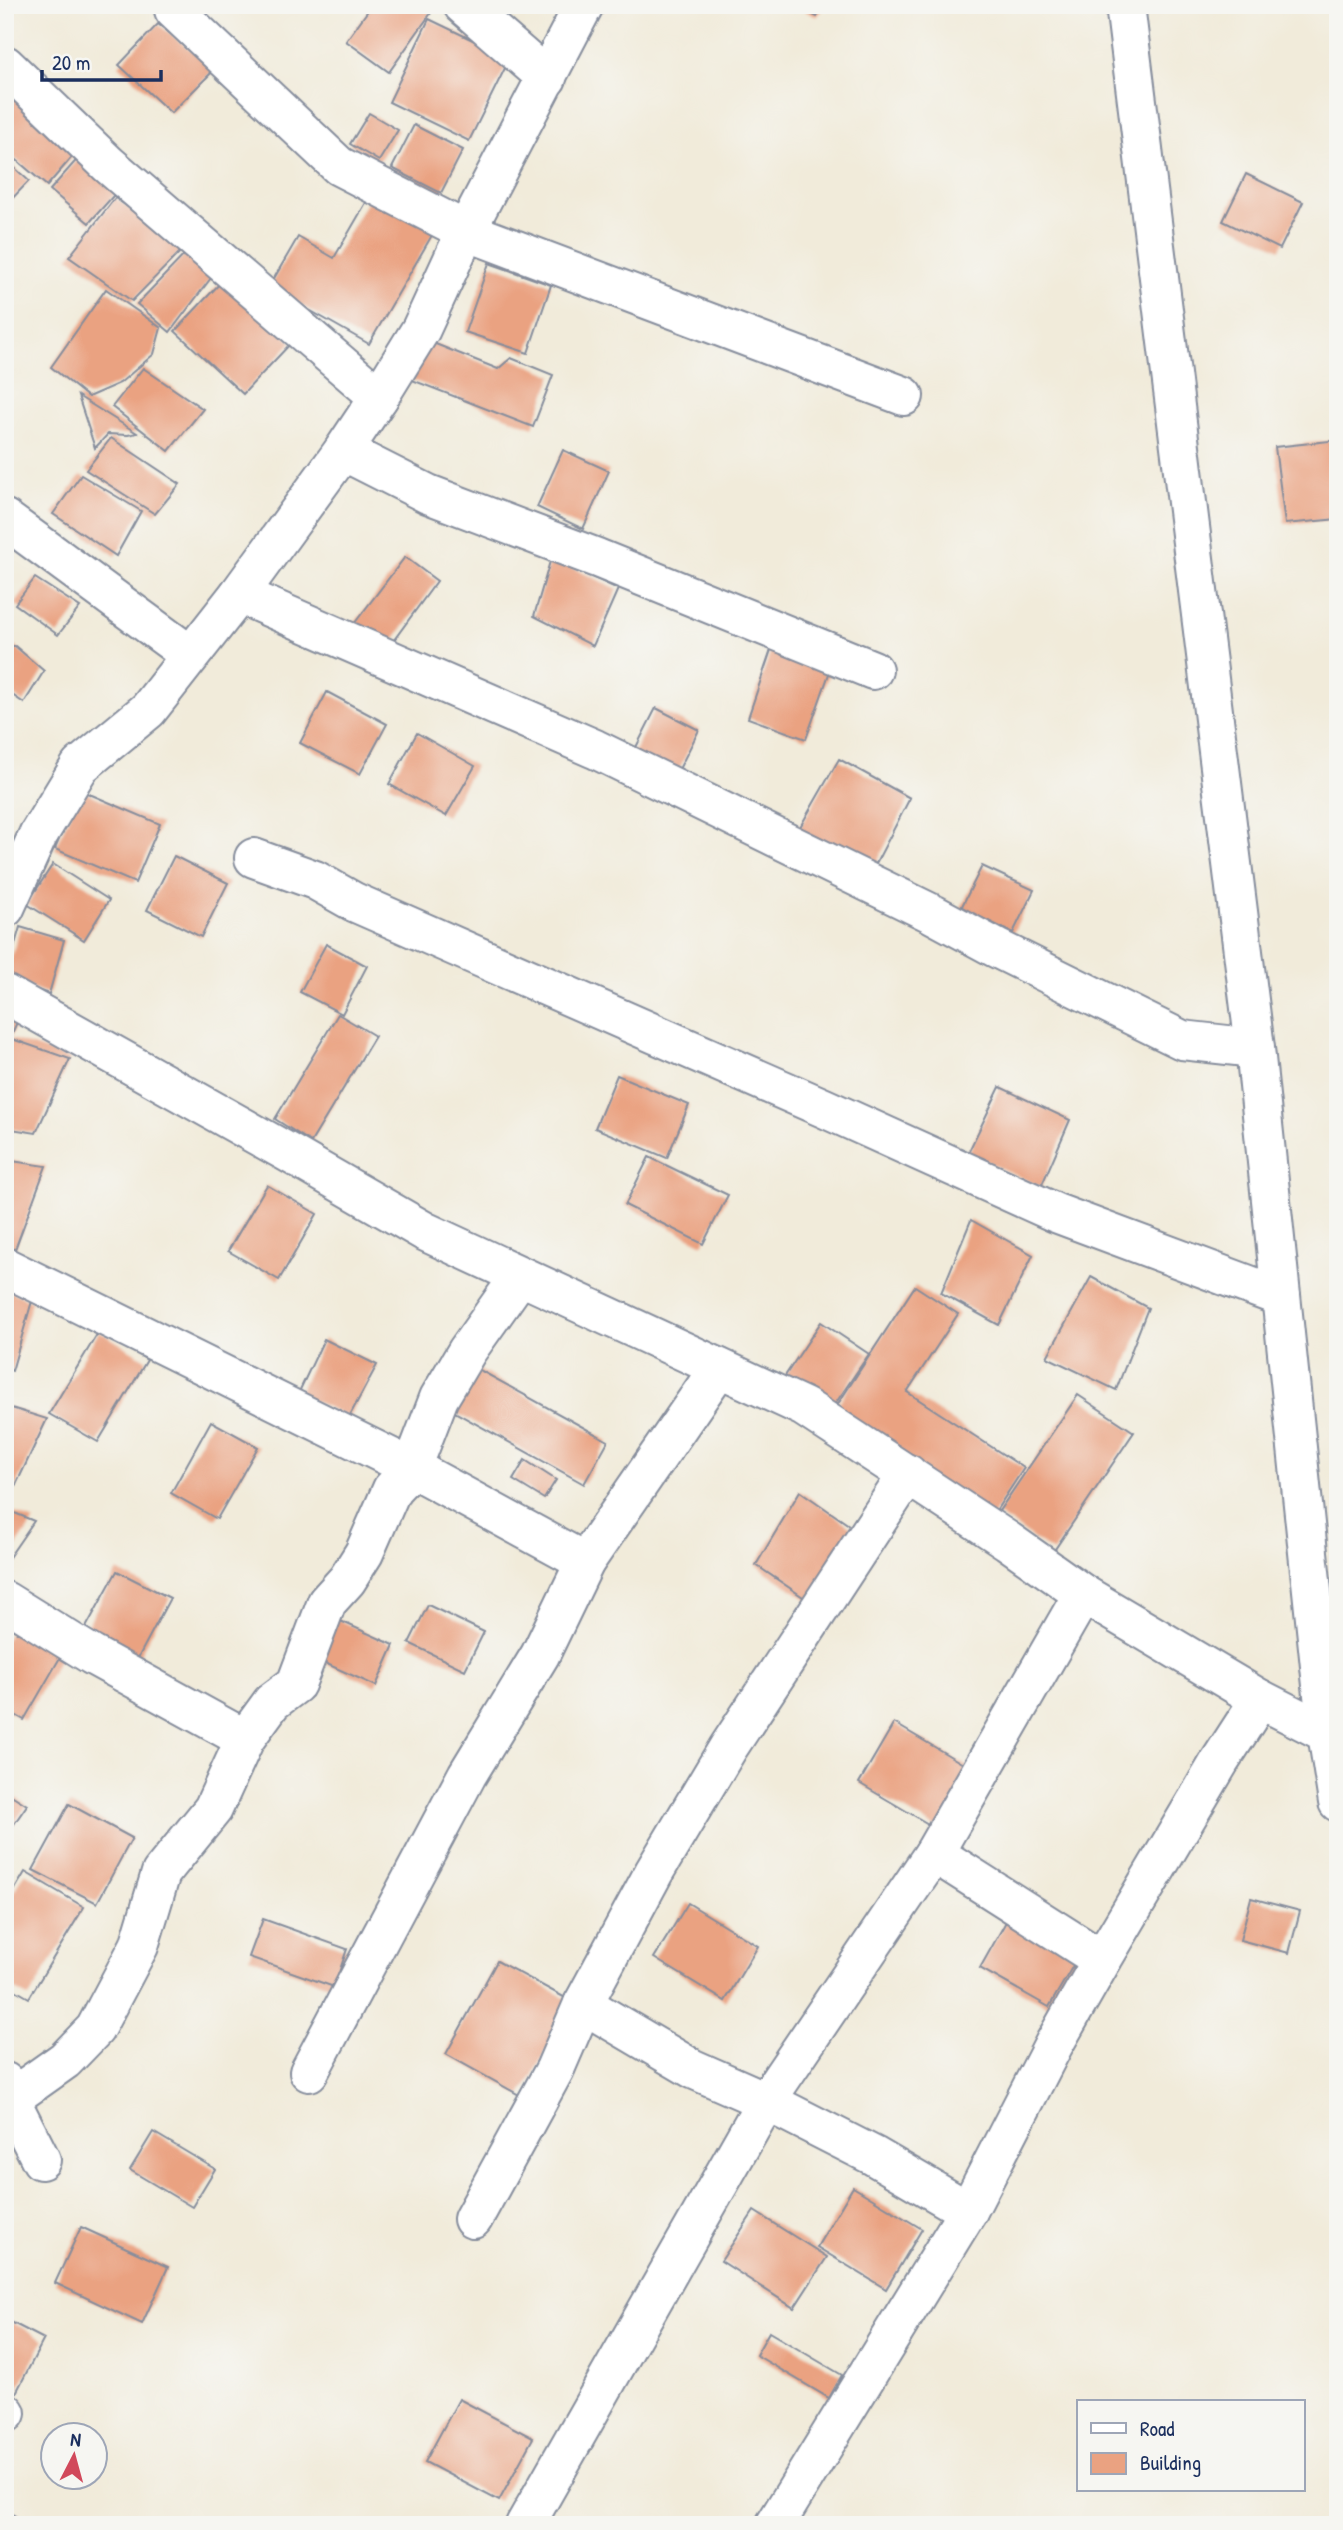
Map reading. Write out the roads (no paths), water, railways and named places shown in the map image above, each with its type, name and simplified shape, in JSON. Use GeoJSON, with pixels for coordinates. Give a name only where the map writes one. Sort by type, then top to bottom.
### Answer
{"type":"FeatureCollection","features":[{"type":"Feature","properties":{"kind":"street"},"geometry":{"type":"LineString","coordinates":[[463,5],[547,78]]}},
{"type":"Feature","properties":{"kind":"street"},"geometry":{"type":"LineString","coordinates":[[5,908],[38,835],[80,766],[148,710],[239,594],[379,397],[421,329],[466,231],[584,5]]}},
{"type":"Feature","properties":{"kind":"street"},"geometry":{"type":"LineString","coordinates":[[1125,5],[1255,1048],[1327,1732],[1338,1802]]}},
{"type":"Feature","properties":{"kind":"street"},"geometry":{"type":"LineString","coordinates":[[174,10],[339,166],[466,231],[904,396]]}},
{"type":"Feature","properties":{"kind":"street"},"geometry":{"type":"LineString","coordinates":[[5,65],[108,164],[379,397]]}},
{"type":"Feature","properties":{"kind":"street"},"geometry":{"type":"LineString","coordinates":[[343,451],[428,494],[597,558],[873,670]]}},
{"type":"Feature","properties":{"kind":"street"},"geometry":{"type":"LineString","coordinates":[[5,519],[190,655]]}},
{"type":"Feature","properties":{"kind":"street"},"geometry":{"type":"LineString","coordinates":[[239,594],[595,750],[933,914],[1182,1040],[1255,1048]]}},
{"type":"Feature","properties":{"kind":"street"},"geometry":{"type":"LineString","coordinates":[[254,858],[315,880],[354,902],[1056,1213],[1281,1297]]}},
{"type":"Feature","properties":{"kind":"street"},"geometry":{"type":"LineString","coordinates":[[5,994],[424,1231],[804,1407],[908,1474],[1083,1594],[1260,1699],[1327,1732]]}},
{"type":"Feature","properties":{"kind":"street"},"geometry":{"type":"LineString","coordinates":[[5,1267],[412,1468],[585,1562]]}},
{"type":"Feature","properties":{"kind":"street"},"geometry":{"type":"LineString","coordinates":[[41,2160],[7,2091],[65,2060],[95,2029],[139,1946],[161,1873],[213,1809],[245,1739],[272,1702],[296,1684],[327,1602],[347,1580],[364,1553],[392,1489],[412,1468],[439,1398],[467,1350],[520,1276]]}},
{"type":"Feature","properties":{"kind":"street"},"geometry":{"type":"LineString","coordinates":[[309,2072],[467,1775],[540,1655],[585,1562],[719,1368]]}},
{"type":"Feature","properties":{"kind":"street"},"geometry":{"type":"LineString","coordinates":[[472,2220],[555,2069],[583,2004],[654,1872],[728,1748],[908,1474]]}},
{"type":"Feature","properties":{"kind":"street"},"geometry":{"type":"LineString","coordinates":[[525,2525],[766,2101],[934,1853],[1083,1594]]}},
{"type":"Feature","properties":{"kind":"street"},"geometry":{"type":"LineString","coordinates":[[5,1601],[92,1655],[245,1739]]}},
{"type":"Feature","properties":{"kind":"street"},"geometry":{"type":"LineString","coordinates":[[775,2525],[968,2211],[1054,2045],[1102,1960],[1220,1761],[1260,1699]]}},
{"type":"Feature","properties":{"kind":"street"},"geometry":{"type":"LineString","coordinates":[[934,1853],[1102,1960]]}},
{"type":"Feature","properties":{"kind":"street"},"geometry":{"type":"LineString","coordinates":[[583,2004],[693,2069],[766,2101],[874,2156],[968,2211]]}}]}
